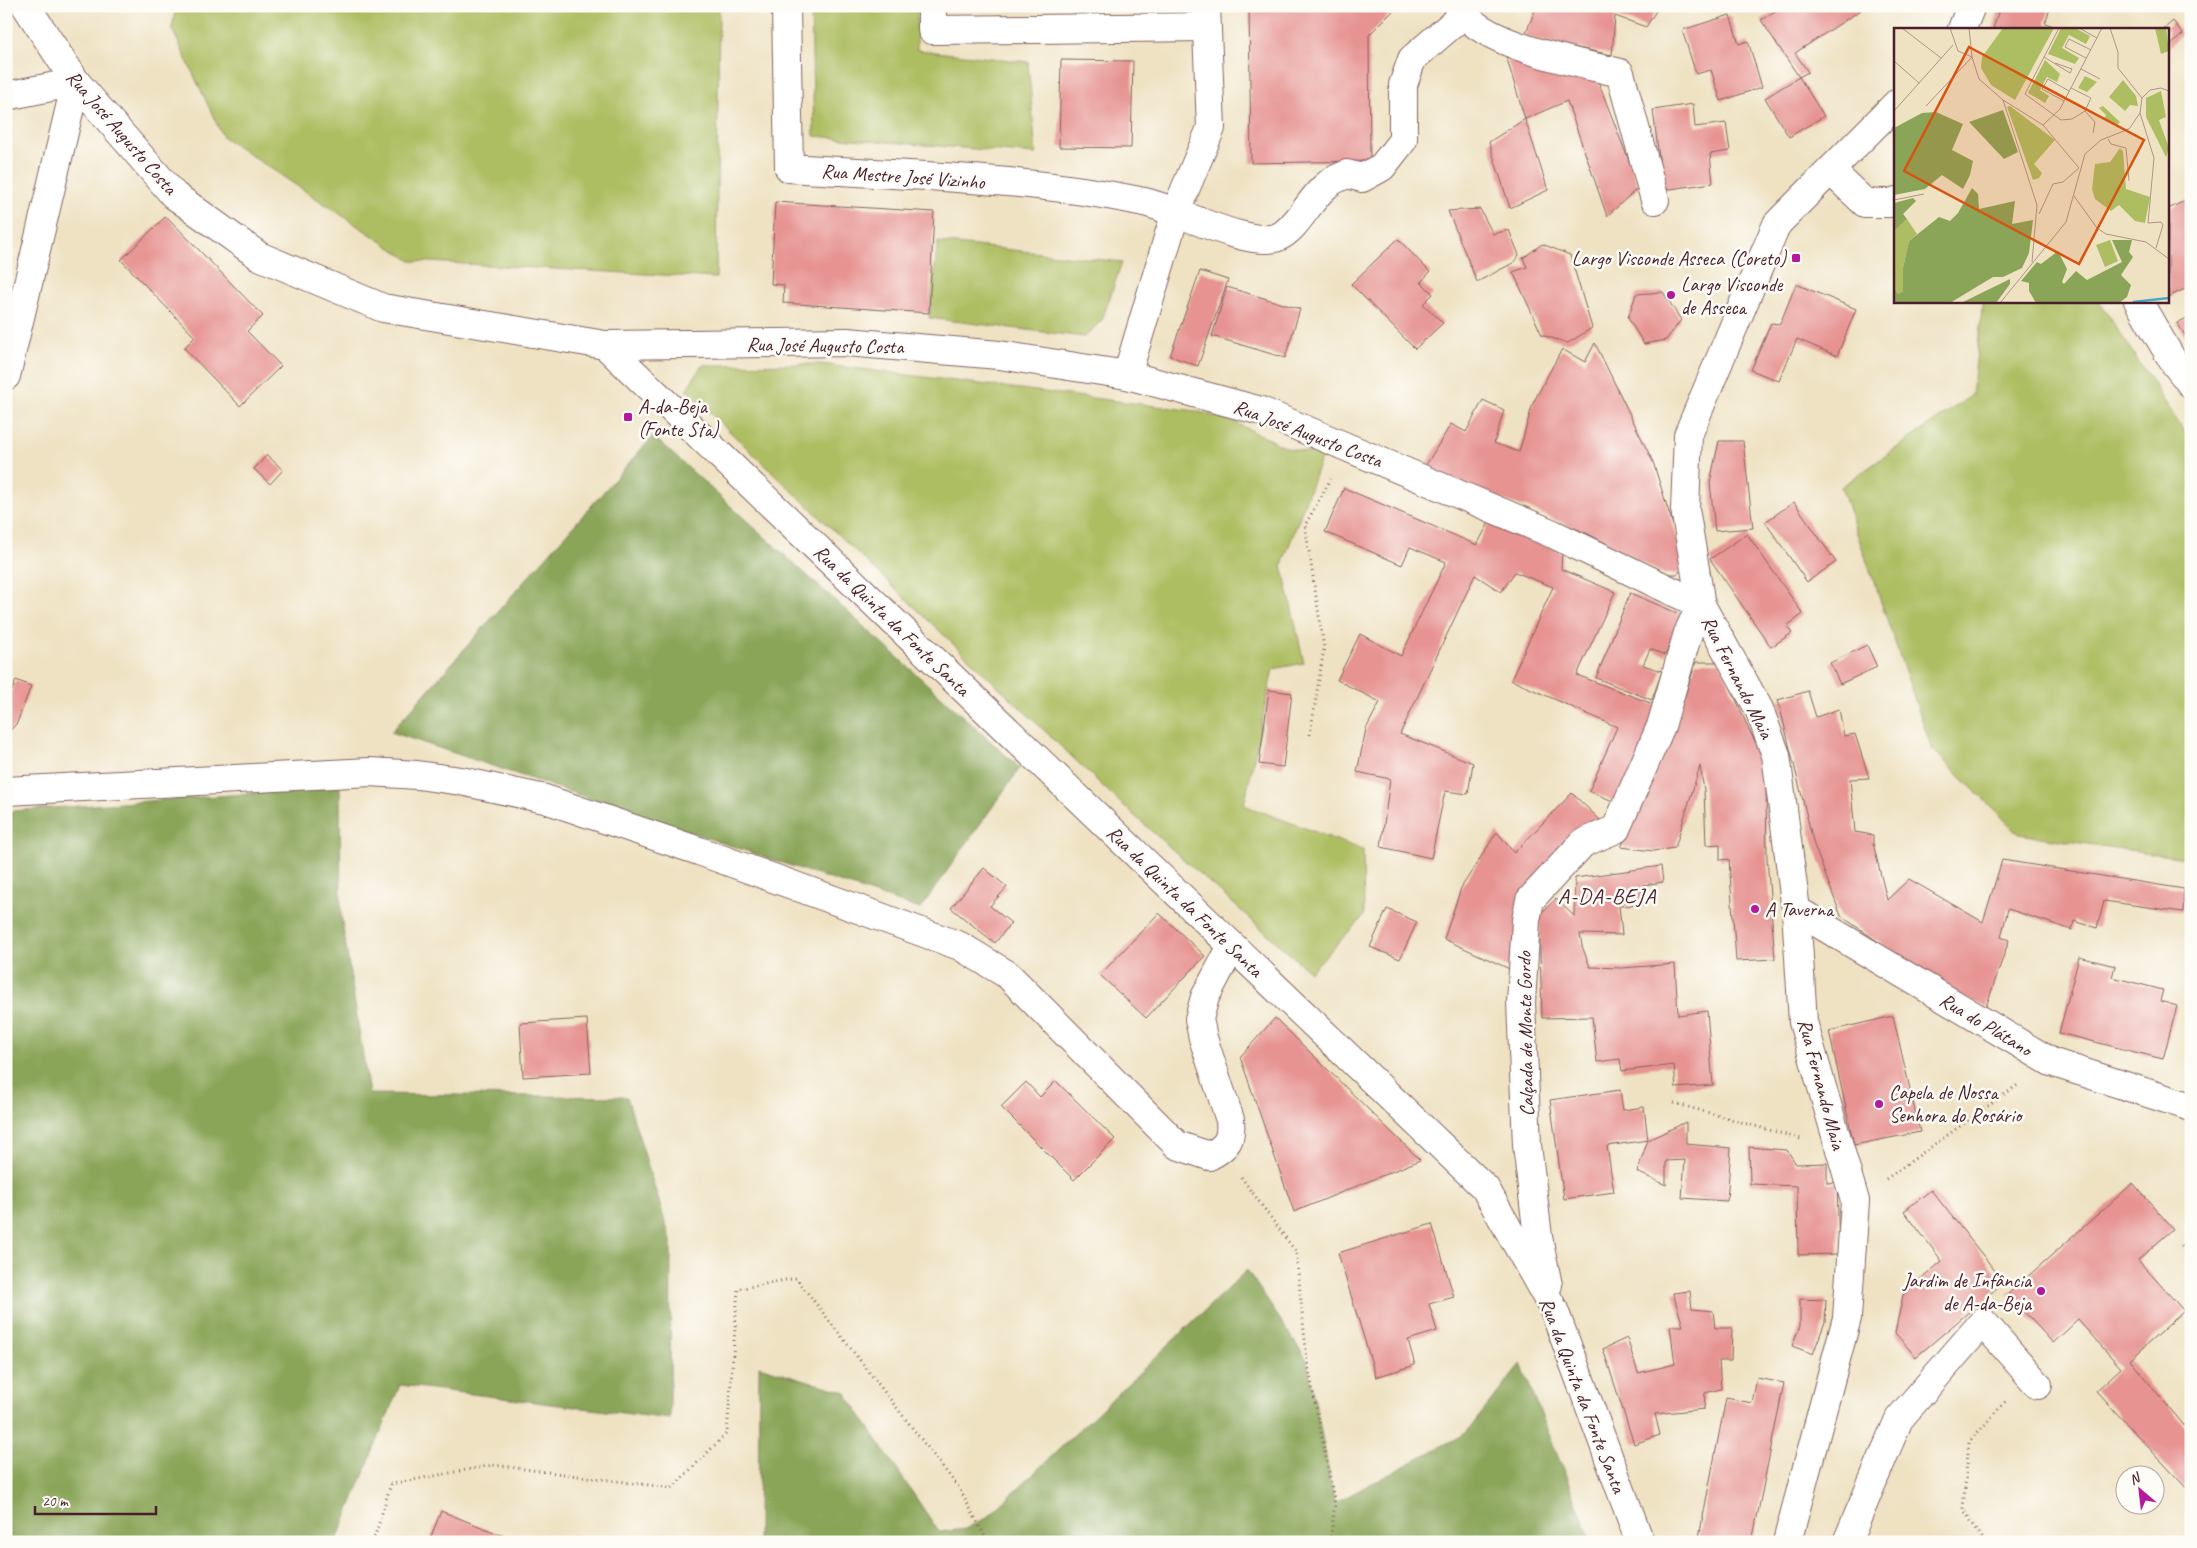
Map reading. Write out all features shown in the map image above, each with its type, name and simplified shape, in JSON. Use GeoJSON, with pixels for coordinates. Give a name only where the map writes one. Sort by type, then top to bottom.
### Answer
{"type":"FeatureCollection","features":[{"type":"Feature","properties":{"kind":"street","name":"Rua José Augusto Costa"},"geometry":{"type":"LineString","coordinates":[[26,6],[76,82],[174,195],[259,256],[383,308],[605,345],[847,342],[999,355],[1127,375],[1261,411],[1553,534],[1701,605]]}},
{"type":"Feature","properties":{"kind":"street","name":"Rua Mestre José Vizinho"},"geometry":{"type":"LineString","coordinates":[[786,6],[789,168],[1035,184],[1144,202],[1176,212]]}},
{"type":"Feature","properties":{"kind":"street"},"geometry":{"type":"LineString","coordinates":[[932,6],[932,30],[1206,17],[1211,128],[1176,212],[1127,375]]}},
{"type":"Feature","properties":{"kind":"street"},"geometry":{"type":"LineString","coordinates":[[1962,28],[1972,6]]}},
{"type":"Feature","properties":{"kind":"street"},"geometry":{"type":"LineString","coordinates":[[1176,212],[1210,228],[1266,240],[1278,237],[1326,185],[1347,174],[1362,178],[1382,167],[1403,140],[1403,85],[1412,59],[1461,11],[1506,43],[1620,74],[1655,200]]}},
{"type":"Feature","properties":{"kind":"street"},"geometry":{"type":"LineString","coordinates":[[6,96],[76,82],[6,376]]}},
{"type":"Feature","properties":{"kind":"street"},"geometry":{"type":"LineString","coordinates":[[1701,605],[1685,509],[1688,435],[1777,224],[1894,106]]}},
{"type":"Feature","properties":{"kind":"street"},"geometry":{"type":"LineString","coordinates":[[1830,171],[1865,203],[1891,204],[1894,202]]}},
{"type":"Feature","properties":{"kind":"street"},"geometry":{"type":"LineString","coordinates":[[2139,302],[2173,361],[2191,384]]}},
{"type":"Feature","properties":{"kind":"street","name":"Rua da Quinta da Fonte Santa"},"geometry":{"type":"LineString","coordinates":[[605,345],[1485,1188],[1554,1310],[1640,1542]]}},
{"type":"Feature","properties":{"kind":"street","name":"Rua Fernando Maia"},"geometry":{"type":"LineString","coordinates":[[1701,605],[1759,709],[1776,755],[1796,910],[1803,1022],[1855,1201],[1847,1318],[1787,1542]]}},
{"type":"Feature","properties":{"kind":"street","name":"Calçada de Monte Gordo"},"geometry":{"type":"LineString","coordinates":[[1554,1310],[1538,1237],[1527,1144],[1521,1003],[1526,920],[1530,900],[1583,843],[1616,829],[1661,726],[1688,633],[1701,605]]}},
{"type":"Feature","properties":{"kind":"street"},"geometry":{"type":"LineString","coordinates":[[6,791],[370,772],[417,775],[461,781],[545,799],[699,851],[960,946],[1008,975],[1177,1145],[1209,1156],[1228,1144],[1231,1134],[1230,1120],[1203,1038],[1199,1019],[1205,997],[1232,946]]}},
{"type":"Feature","properties":{"kind":"street","name":"Rua do Plátano"},"geometry":{"type":"LineString","coordinates":[[1796,910],[2051,1062],[2191,1108]]}},
{"type":"Feature","properties":{"kind":"street"},"geometry":{"type":"LineString","coordinates":[[1847,1542],[1899,1419],[1983,1322],[2034,1380]]}},
{"type":"Feature","properties":{"kind":"path"},"geometry":{"type":"LineString","coordinates":[[1310,735],[1324,648],[1305,525],[1348,448]]}},
{"type":"Feature","properties":{"kind":"path"},"geometry":{"type":"LineString","coordinates":[[1855,1201],[2051,1062]]}},
{"type":"Feature","properties":{"kind":"path"},"geometry":{"type":"LineString","coordinates":[[1674,1103],[1807,1141],[1836,1134]]}},
{"type":"Feature","properties":{"kind":"path"},"geometry":{"type":"LineString","coordinates":[[1221,1150],[1296,1252],[1307,1360],[1335,1504],[1330,1542]]}},
{"type":"Feature","properties":{"kind":"path"},"geometry":{"type":"LineString","coordinates":[[2182,1246],[2191,1252]]}},
{"type":"Feature","properties":{"kind":"path"},"geometry":{"type":"LineString","coordinates":[[373,1542],[391,1484],[493,1464],[672,1488],[727,1433],[738,1289],[796,1278],[959,1488],[988,1542]]}},
{"type":"Feature","properties":{"kind":"path"},"geometry":{"type":"LineString","coordinates":[[1985,1542],[1963,1509],[1969,1442],[2034,1380]]}},
{"type":"Feature","properties":{"kind":"green space"},"geometry":{"type":"Polygon","coordinates":[[[176,6],[719,6],[716,278],[411,261],[223,137],[172,29],[176,6]]]}},
{"type":"Feature","properties":{"kind":"green space"},"geometry":{"type":"Polygon","coordinates":[[[811,6],[917,6],[917,50],[1028,62],[1036,154],[814,136],[811,6]]]}},
{"type":"Feature","properties":{"kind":"green space"},"geometry":{"type":"Polygon","coordinates":[[[938,242],[1122,262],[1102,320],[1085,337],[929,318],[938,242]]]}},
{"type":"Feature","properties":{"kind":"green space"},"geometry":{"type":"Polygon","coordinates":[[[1983,302],[2100,302],[2191,442],[2191,859],[2019,834],[1932,749],[1841,487],[1972,395],[1983,302]]]}},
{"type":"Feature","properties":{"kind":"green space"},"geometry":{"type":"Polygon","coordinates":[[[820,364],[1196,411],[1232,421],[1287,448],[1322,456],[1282,565],[1304,663],[1273,669],[1244,805],[1363,850],[1364,916],[1310,972],[1129,811],[686,390],[702,365],[820,364]]]}},
{"type":"Feature","properties":{"kind":"green space"},"geometry":{"type":"Polygon","coordinates":[[[653,436],[1020,768],[920,909],[391,732],[653,436]]]}},
{"type":"Feature","properties":{"kind":"green space"},"geometry":{"type":"Polygon","coordinates":[[[340,787],[341,915],[369,1094],[627,1097],[671,1241],[670,1419],[400,1385],[336,1542],[6,1542],[6,814],[12,811],[340,787]]]}},
{"type":"Feature","properties":{"kind":"green space"},"geometry":{"type":"Polygon","coordinates":[[[1247,1270],[1307,1360],[1335,1503],[1466,1433],[1521,1364],[1592,1542],[758,1542],[759,1366],[845,1392],[939,1532],[965,1529],[988,1517],[1247,1270]]]}},
{"type":"Feature","properties":{"kind":"building"},"geometry":{"type":"Polygon","coordinates":[[[1249,6],[1398,6],[1369,35],[1370,161],[1251,163],[1249,6]]]}},
{"type":"Feature","properties":{"kind":"building"},"geometry":{"type":"Polygon","coordinates":[[[1537,6],[1659,6],[1646,27],[1615,16],[1612,55],[1524,37],[1537,6]]]}},
{"type":"Feature","properties":{"kind":"building"},"geometry":{"type":"Polygon","coordinates":[[[1783,6],[1852,6],[1861,10],[1795,53],[1808,72],[1799,77],[1761,20],[1783,6]]]}},
{"type":"Feature","properties":{"kind":"building"},"geometry":{"type":"Polygon","coordinates":[[[1905,6],[1923,6],[1921,12],[1905,6]]]}},
{"type":"Feature","properties":{"kind":"building"},"geometry":{"type":"Polygon","coordinates":[[[2000,6],[2051,6],[2045,23],[2058,28],[1993,28],[2000,6]]]}},
{"type":"Feature","properties":{"kind":"building"},"geometry":{"type":"Polygon","coordinates":[[[1730,15],[1739,44],[1748,41],[1762,87],[1721,101],[1711,70],[1696,74],[1682,30],[1730,15]]]}},
{"type":"Feature","properties":{"kind":"building"},"geometry":{"type":"Polygon","coordinates":[[[2173,21],[2183,34],[2170,46],[2170,28],[2165,28],[2173,21]]]}},
{"type":"Feature","properties":{"kind":"building"},"geometry":{"type":"Polygon","coordinates":[[[1506,56],[1589,58],[1639,187],[1607,216],[1567,101],[1525,119],[1506,56]]]}},
{"type":"Feature","properties":{"kind":"building"},"geometry":{"type":"Polygon","coordinates":[[[1061,60],[1133,61],[1131,148],[1059,147],[1061,60]]]}},
{"type":"Feature","properties":{"kind":"building"},"geometry":{"type":"Polygon","coordinates":[[[1799,77],[1824,116],[1789,137],[1765,98],[1799,77]]]}},
{"type":"Feature","properties":{"kind":"building"},"geometry":{"type":"Polygon","coordinates":[[[1693,104],[1695,127],[1726,123],[1730,151],[1710,154],[1713,183],[1663,190],[1653,110],[1693,104]]]}},
{"type":"Feature","properties":{"kind":"building"},"geometry":{"type":"Polygon","coordinates":[[[1525,119],[1548,190],[1510,208],[1489,142],[1525,119]]]}},
{"type":"Feature","properties":{"kind":"building"},"geometry":{"type":"Polygon","coordinates":[[[2191,198],[2191,286],[2170,296],[2170,208],[2191,198]]]}},
{"type":"Feature","properties":{"kind":"building"},"geometry":{"type":"Polygon","coordinates":[[[775,202],[934,212],[929,313],[783,303],[784,285],[771,284],[775,202]]]}},
{"type":"Feature","properties":{"kind":"building"},"geometry":{"type":"Polygon","coordinates":[[[1480,209],[1493,234],[1509,230],[1519,255],[1513,263],[1477,282],[1448,211],[1480,209]]]}},
{"type":"Feature","properties":{"kind":"building"},"geometry":{"type":"Polygon","coordinates":[[[166,216],[263,316],[247,331],[281,366],[240,406],[184,348],[195,337],[121,260],[166,216]]]}},
{"type":"Feature","properties":{"kind":"building"},"geometry":{"type":"Polygon","coordinates":[[[1398,239],[1430,272],[1421,282],[1433,294],[1423,304],[1443,323],[1415,349],[1351,284],[1398,239]]]}},
{"type":"Feature","properties":{"kind":"building"},"geometry":{"type":"Polygon","coordinates":[[[1542,244],[1570,255],[1592,328],[1568,343],[1542,335],[1513,272],[1527,267],[1523,258],[1542,244]]]}},
{"type":"Feature","properties":{"kind":"building"},"geometry":{"type":"Polygon","coordinates":[[[1200,271],[1228,280],[1198,366],[1170,356],[1200,271]]]}},
{"type":"Feature","properties":{"kind":"building"},"geometry":{"type":"Polygon","coordinates":[[[1796,284],[1856,309],[1837,356],[1797,339],[1779,381],[1751,370],[1771,323],[1780,324],[1796,284]]]}},
{"type":"Feature","properties":{"kind":"building"},"geometry":{"type":"Polygon","coordinates":[[[1227,287],[1300,309],[1285,358],[1212,336],[1227,287]]]}},
{"type":"Feature","properties":{"kind":"building"},"geometry":{"type":"Polygon","coordinates":[[[1663,292],[1681,320],[1666,340],[1644,344],[1628,318],[1636,294],[1663,292]]]}},
{"type":"Feature","properties":{"kind":"building"},"geometry":{"type":"Polygon","coordinates":[[[2191,316],[2191,344],[2177,323],[2191,316]]]}},
{"type":"Feature","properties":{"kind":"building"},"geometry":{"type":"Polygon","coordinates":[[[1595,343],[1653,462],[1686,566],[1677,574],[1664,574],[1588,534],[1528,508],[1443,481],[1426,465],[1451,424],[1466,432],[1483,400],[1504,410],[1494,443],[1519,452],[1533,403],[1562,349],[1585,362],[1595,343]]]}},
{"type":"Feature","properties":{"kind":"building"},"geometry":{"type":"Polygon","coordinates":[[[1719,441],[1743,441],[1753,528],[1715,531],[1710,482],[1719,441]]]}},
{"type":"Feature","properties":{"kind":"building"},"geometry":{"type":"Polygon","coordinates":[[[267,455],[283,470],[270,484],[254,469],[267,455]]]}},
{"type":"Feature","properties":{"kind":"building"},"geometry":{"type":"Polygon","coordinates":[[[1344,488],[1477,545],[1493,515],[1562,553],[1561,569],[1615,592],[1577,675],[1661,707],[1620,804],[1589,791],[1617,727],[1511,680],[1553,587],[1515,572],[1501,592],[1475,575],[1400,734],[1473,763],[1468,794],[1445,791],[1431,858],[1381,847],[1390,779],[1357,772],[1366,729],[1380,702],[1337,680],[1360,634],[1401,656],[1446,562],[1410,547],[1402,565],[1325,532],[1344,488]]]}},
{"type":"Feature","properties":{"kind":"building"},"geometry":{"type":"Polygon","coordinates":[[[1794,502],[1836,562],[1807,582],[1765,522],[1794,502]]]}},
{"type":"Feature","properties":{"kind":"building"},"geometry":{"type":"Polygon","coordinates":[[[1747,534],[1803,614],[1787,626],[1792,633],[1771,647],[1710,559],[1747,534]]]}},
{"type":"Feature","properties":{"kind":"building"},"geometry":{"type":"Polygon","coordinates":[[[1630,593],[1682,615],[1665,655],[1650,649],[1643,665],[1662,671],[1652,700],[1596,678],[1630,593]]]}},
{"type":"Feature","properties":{"kind":"building"},"geometry":{"type":"Polygon","coordinates":[[[1867,645],[1877,667],[1840,684],[1830,663],[1867,645]]]}},
{"type":"Feature","properties":{"kind":"building"},"geometry":{"type":"Polygon","coordinates":[[[1696,662],[1720,662],[1749,730],[1769,768],[1766,788],[1767,858],[1775,959],[1736,961],[1729,859],[1720,860],[1720,844],[1706,845],[1704,790],[1700,766],[1675,848],[1653,851],[1621,847],[1673,732],[1696,662]]]}},
{"type":"Feature","properties":{"kind":"building"},"geometry":{"type":"Polygon","coordinates":[[[16,680],[31,686],[17,723],[6,735],[6,707],[16,680]]]}},
{"type":"Feature","properties":{"kind":"building"},"geometry":{"type":"Polygon","coordinates":[[[1269,690],[1292,693],[1283,767],[1259,764],[1269,690]]]}},
{"type":"Feature","properties":{"kind":"building"},"geometry":{"type":"Polygon","coordinates":[[[1808,691],[1816,717],[1839,709],[1844,736],[1855,734],[1869,778],[1850,779],[1855,832],[1873,835],[1873,843],[1887,900],[1909,879],[1983,922],[2002,860],[2184,889],[2183,912],[2104,901],[2097,928],[2074,921],[2072,930],[2008,909],[2001,937],[2009,940],[1986,1007],[1952,993],[1841,916],[1814,845],[1778,700],[1808,691]]]}},
{"type":"Feature","properties":{"kind":"building"},"geometry":{"type":"Polygon","coordinates":[[[1572,793],[1600,820],[1542,879],[1514,971],[1444,939],[1461,888],[1497,832],[1514,853],[1572,793]]]}},
{"type":"Feature","properties":{"kind":"building"},"geometry":{"type":"Polygon","coordinates":[[[1661,866],[1663,882],[1644,885],[1647,905],[1619,906],[1622,935],[1580,934],[1582,946],[1590,967],[1622,968],[1675,964],[1678,1015],[1707,1011],[1713,1085],[1676,1088],[1674,1065],[1622,1071],[1620,1059],[1597,1062],[1592,1017],[1542,1018],[1539,915],[1556,899],[1574,916],[1575,878],[1661,866]]]}},
{"type":"Feature","properties":{"kind":"building"},"geometry":{"type":"Polygon","coordinates":[[[984,868],[1007,887],[990,906],[1011,923],[995,943],[951,908],[984,868]]]}},
{"type":"Feature","properties":{"kind":"building"},"geometry":{"type":"Polygon","coordinates":[[[1387,909],[1417,922],[1400,959],[1370,947],[1387,909]]]}},
{"type":"Feature","properties":{"kind":"building"},"geometry":{"type":"Polygon","coordinates":[[[1159,913],[1205,956],[1146,1018],[1100,975],[1159,913]]]}},
{"type":"Feature","properties":{"kind":"building"},"geometry":{"type":"Polygon","coordinates":[[[2079,957],[2115,966],[2112,977],[2163,990],[2160,1001],[2177,1006],[2163,1059],[2059,1033],[2079,957]]]}},
{"type":"Feature","properties":{"kind":"building","name":"Capela de Nossa Senhora do Rosário"},"geometry":{"type":"Polygon","coordinates":[[[1893,1016],[1920,1132],[1854,1145],[1829,1031],[1893,1016]]]}},
{"type":"Feature","properties":{"kind":"building"},"geometry":{"type":"Polygon","coordinates":[[[1275,1018],[1420,1160],[1294,1212],[1240,1057],[1275,1018]]]}},
{"type":"Feature","properties":{"kind":"building"},"geometry":{"type":"Polygon","coordinates":[[[587,1019],[591,1073],[523,1077],[520,1023],[587,1019]]]}},
{"type":"Feature","properties":{"kind":"building"},"geometry":{"type":"Polygon","coordinates":[[[1056,1081],[1115,1139],[1074,1180],[1001,1107],[1026,1082],[1040,1097],[1056,1081]]]}},
{"type":"Feature","properties":{"kind":"building"},"geometry":{"type":"Polygon","coordinates":[[[1620,1090],[1623,1110],[1644,1107],[1648,1140],[1607,1146],[1614,1192],[1564,1199],[1550,1100],[1620,1090]]]}},
{"type":"Feature","properties":{"kind":"building"},"geometry":{"type":"Polygon","coordinates":[[[1686,1122],[1686,1144],[1731,1148],[1727,1201],[1682,1198],[1685,1160],[1666,1161],[1666,1185],[1637,1172],[1648,1140],[1686,1122]]]}},
{"type":"Feature","properties":{"kind":"building"},"geometry":{"type":"Polygon","coordinates":[[[1749,1147],[1787,1150],[1796,1164],[1827,1163],[1827,1183],[1837,1182],[1839,1254],[1798,1255],[1797,1186],[1750,1184],[1749,1147]]]}},
{"type":"Feature","properties":{"kind":"building"},"geometry":{"type":"Polygon","coordinates":[[[2133,1183],[2173,1229],[2138,1260],[2184,1311],[2130,1360],[2191,1434],[2191,1493],[2096,1391],[2121,1368],[2078,1320],[2053,1343],[2008,1294],[2133,1183]]]}},
{"type":"Feature","properties":{"kind":"building"},"geometry":{"type":"Polygon","coordinates":[[[1931,1190],[2004,1282],[1916,1357],[1895,1333],[1903,1295],[1942,1261],[1904,1211],[1931,1190]]]}},
{"type":"Feature","properties":{"kind":"building"},"geometry":{"type":"Polygon","coordinates":[[[1432,1224],[1454,1297],[1429,1304],[1437,1331],[1408,1340],[1415,1365],[1376,1377],[1338,1253],[1432,1224]]]}},
{"type":"Feature","properties":{"kind":"building"},"geometry":{"type":"Polygon","coordinates":[[[1690,1291],[1692,1309],[1713,1311],[1715,1328],[1732,1328],[1731,1361],[1719,1361],[1721,1389],[1705,1393],[1704,1409],[1655,1414],[1660,1435],[1634,1444],[1603,1349],[1627,1338],[1638,1373],[1675,1364],[1670,1326],[1683,1326],[1673,1293],[1690,1291]]]}},
{"type":"Feature","properties":{"kind":"building"},"geometry":{"type":"Polygon","coordinates":[[[1800,1299],[1826,1300],[1825,1322],[1813,1354],[1792,1346],[1800,1326],[1800,1299]]]}},
{"type":"Feature","properties":{"kind":"building"},"geometry":{"type":"Polygon","coordinates":[[[1757,1378],[1784,1383],[1752,1542],[1698,1542],[1726,1398],[1752,1403],[1757,1378]]]}},
{"type":"Feature","properties":{"kind":"building"},"geometry":{"type":"Polygon","coordinates":[[[441,1511],[519,1542],[429,1542],[441,1511]]]}},
{"type":"Feature","properties":{"kind":"place","name":"Largo Visconde Asseca (Coreto)"},"geometry":{"type":"Point","coordinates":[1796,258]}},
{"type":"Feature","properties":{"kind":"place","name":"Largo Visconde de Asseca"},"geometry":{"type":"Point","coordinates":[1671,295]}},
{"type":"Feature","properties":{"kind":"place","name":"A-da-Beja (Fonte Sta)"},"geometry":{"type":"Point","coordinates":[628,417]}},
{"type":"Feature","properties":{"kind":"place","name":"A Taverna"},"geometry":{"type":"Point","coordinates":[1755,909]}},
{"type":"Feature","properties":{"kind":"place","name":"Capela de Nossa Senhora do Rosário"},"geometry":{"type":"Point","coordinates":[1879,1104]}},
{"type":"Feature","properties":{"kind":"place","name":"Jardim de Infância de A-da-Beja"},"geometry":{"type":"Point","coordinates":[2041,1291]}},
{"type":"Feature","properties":{"kind":"district","name":"A-DA-BEJA"},"geometry":{"type":"Point","coordinates":[1607,895]}}]}
